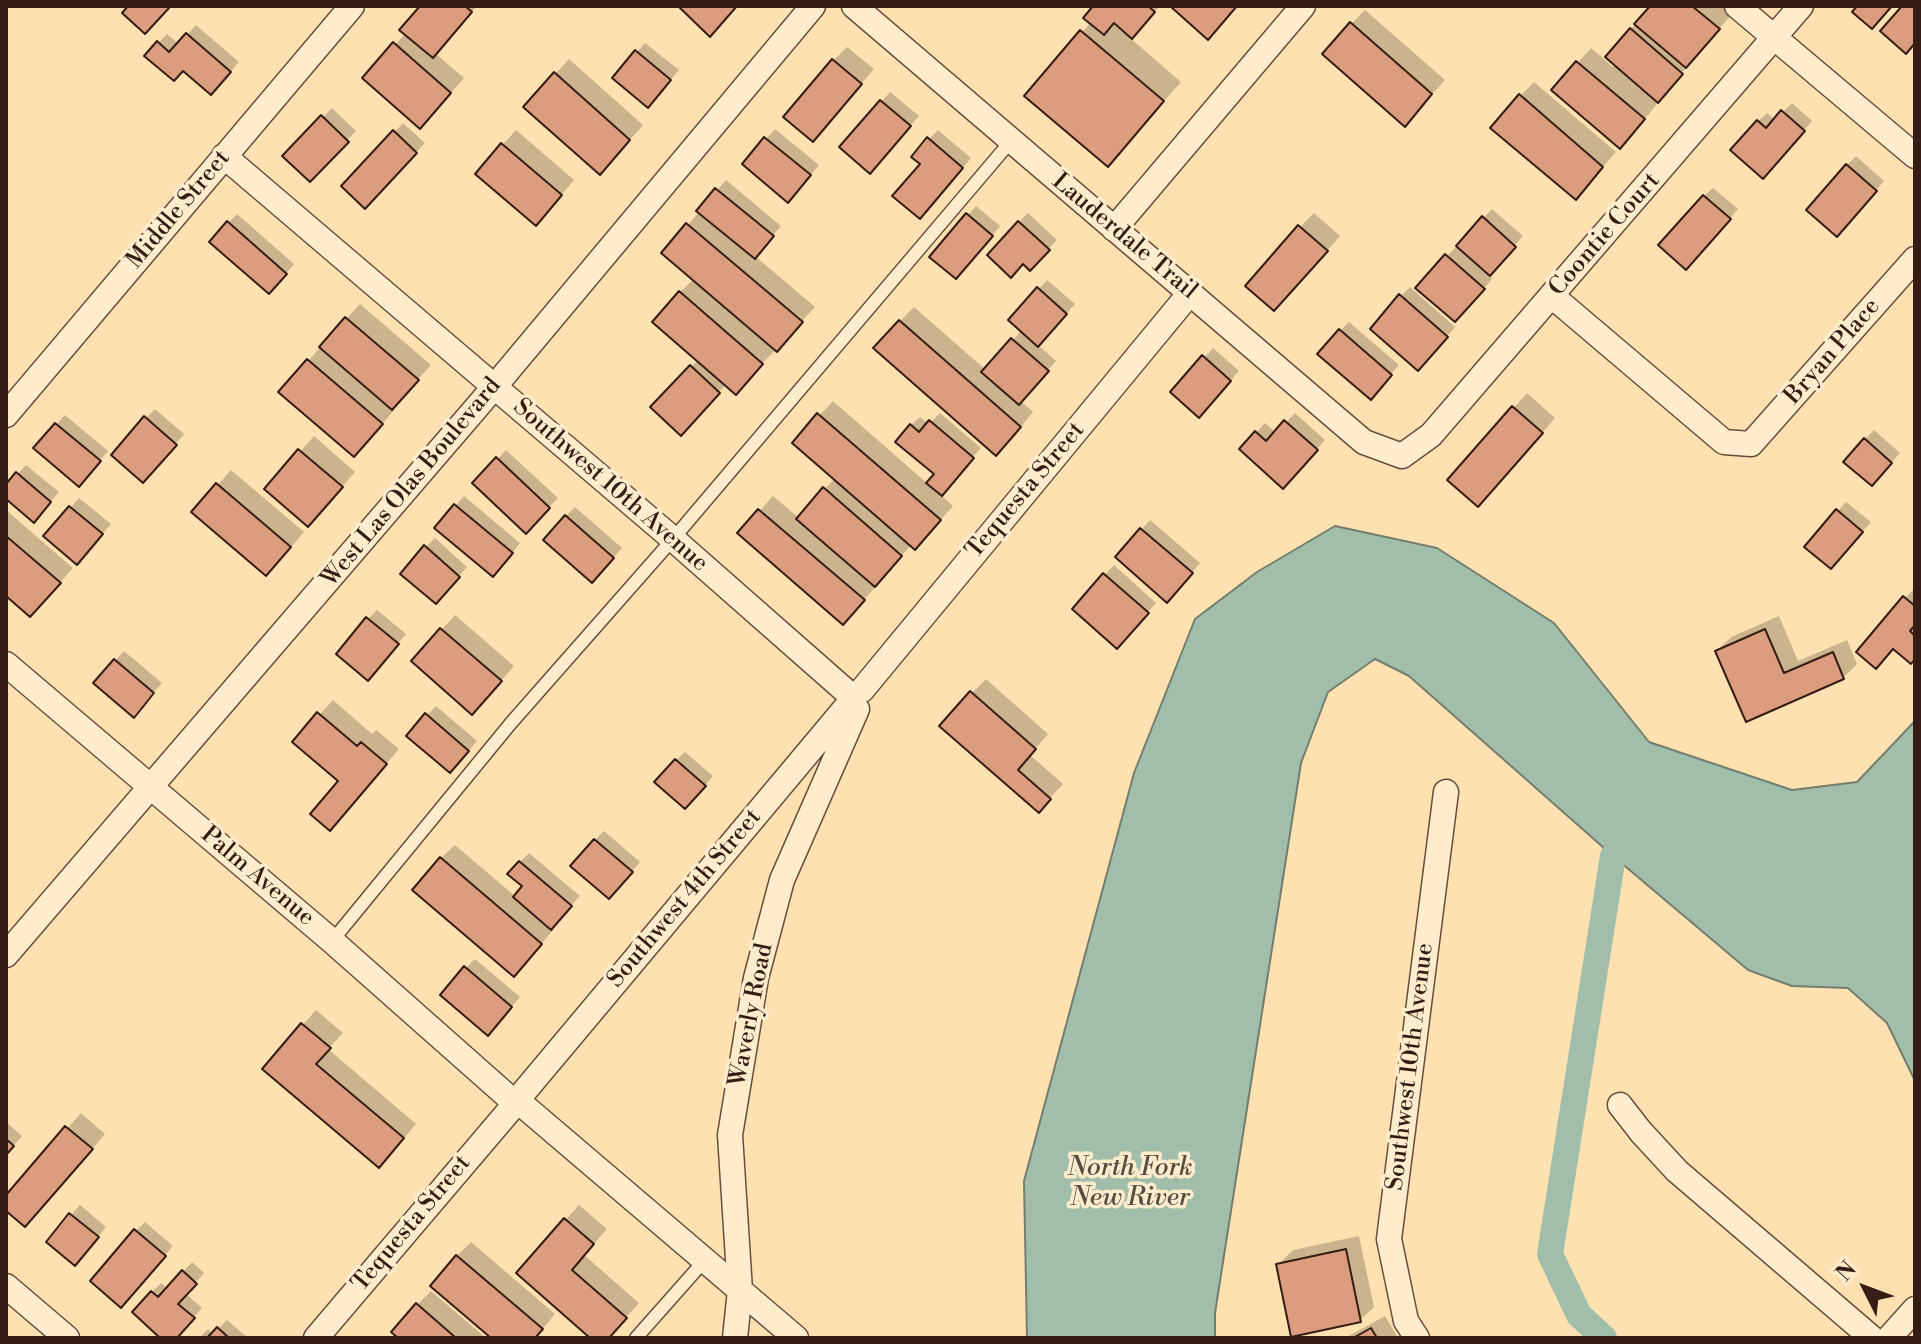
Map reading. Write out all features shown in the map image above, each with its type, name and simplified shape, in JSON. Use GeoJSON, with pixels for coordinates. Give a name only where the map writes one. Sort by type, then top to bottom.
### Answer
{"type":"FeatureCollection","features":[{"type":"Feature","properties":{"kind":"street","name":"Middle Street"},"geometry":{"type":"LineString","coordinates":[[6,415],[352,6]]}},
{"type":"Feature","properties":{"kind":"street","name":"West Las Olas Boulevard"},"geometry":{"type":"LineString","coordinates":[[6,955],[495,386],[813,6]]}},
{"type":"Feature","properties":{"kind":"street","name":"Lauderdale Trail"},"geometry":{"type":"LineString","coordinates":[[854,6],[1364,442],[1402,456]]}},
{"type":"Feature","properties":{"kind":"street"},"geometry":{"type":"LineString","coordinates":[[1114,229],[1303,6]]}},
{"type":"Feature","properties":{"kind":"street"},"geometry":{"type":"LineString","coordinates":[[1737,6],[1915,156]]}},
{"type":"Feature","properties":{"kind":"street","name":"Coontie Court"},"geometry":{"type":"LineString","coordinates":[[1402,456],[1431,435],[1801,6]]}},
{"type":"Feature","properties":{"kind":"street","name":"Southwest 10th Avenue"},"geometry":{"type":"LineString","coordinates":[[224,156],[673,539],[854,699]]}},
{"type":"Feature","properties":{"kind":"street","name":"Bryan Place"},"geometry":{"type":"LineString","coordinates":[[1552,296],[1724,442],[1751,444],[1915,259]]}},
{"type":"Feature","properties":{"kind":"street","name":"Tequesta Street"},"geometry":{"type":"LineString","coordinates":[[854,699],[1190,293]]}},
{"type":"Feature","properties":{"kind":"street","name":"Palm Avenue"},"geometry":{"type":"LineString","coordinates":[[6,664],[332,941],[515,1102],[796,1338]]}},
{"type":"Feature","properties":{"kind":"street","name":"Southwest 4th Street"},"geometry":{"type":"LineString","coordinates":[[515,1102],[854,699]]}},
{"type":"Feature","properties":{"kind":"street","name":"Waverly Road"},"geometry":{"type":"LineString","coordinates":[[735,1338],[740,1290],[730,1135],[756,978],[782,880],[854,699]]}},
{"type":"Feature","properties":{"kind":"street","name":"Southwest 10th Avenue"},"geometry":{"type":"LineString","coordinates":[[1417,1338],[1406,1321],[1389,1239],[1446,792]]}},
{"type":"Feature","properties":{"kind":"street","name":"Tequesta Street"},"geometry":{"type":"LineString","coordinates":[[316,1338],[515,1102]]}},
{"type":"Feature","properties":{"kind":"street"},"geometry":{"type":"LineString","coordinates":[[1620,1105],[1677,1171],[1872,1338]]}},
{"type":"Feature","properties":{"kind":"street"},"geometry":{"type":"LineString","coordinates":[[6,1286],[67,1338]]}},
{"type":"Feature","properties":{"kind":"street"},"geometry":{"type":"LineString","coordinates":[[1889,1338],[1915,1309]]}},
{"type":"Feature","properties":{"kind":"lane"},"geometry":{"type":"LineString","coordinates":[[332,941],[511,723],[673,539],[1011,141]]}},
{"type":"Feature","properties":{"kind":"lane"},"geometry":{"type":"LineString","coordinates":[[636,1338],[705,1260]]}},
{"type":"Feature","properties":{"kind":"water","name":"North Fork New River"},"geometry":{"type":"Polygon","coordinates":[[[1335,526],[1437,548],[1554,623],[1649,742],[1792,790],[1857,782],[1915,721],[1915,1081],[1887,1023],[1848,988],[1792,986],[1748,970],[1409,676],[1375,659],[1328,692],[1301,763],[1215,1313],[1215,1338],[1027,1338],[1024,1181],[1134,773],[1195,619],[1257,572],[1335,526]]]}},
{"type":"Feature","properties":{"kind":"building"},"geometry":{"type":"Polygon","coordinates":[[[128,6],[169,8],[145,34],[122,13],[128,6]]]}},
{"type":"Feature","properties":{"kind":"building"},"geometry":{"type":"Polygon","coordinates":[[[420,6],[465,6],[472,12],[433,58],[399,30],[420,6]]]}},
{"type":"Feature","properties":{"kind":"building"},"geometry":{"type":"Polygon","coordinates":[[[678,6],[737,6],[710,37],[678,6]]]}},
{"type":"Feature","properties":{"kind":"building"},"geometry":{"type":"Polygon","coordinates":[[[1093,6],[1148,6],[1155,12],[1132,39],[1114,23],[1104,35],[1083,18],[1093,6]]]}},
{"type":"Feature","properties":{"kind":"building"},"geometry":{"type":"Polygon","coordinates":[[[1170,6],[1237,6],[1208,40],[1170,6]]]}},
{"type":"Feature","properties":{"kind":"building"},"geometry":{"type":"Polygon","coordinates":[[[1650,6],[1692,6],[1720,29],[1686,68],[1634,24],[1650,6]]]}},
{"type":"Feature","properties":{"kind":"building"},"geometry":{"type":"Polygon","coordinates":[[[1857,6],[1892,6],[1872,29],[1852,12],[1857,6]]]}},
{"type":"Feature","properties":{"kind":"building"},"geometry":{"type":"Polygon","coordinates":[[[1902,6],[1915,6],[1915,43],[1906,54],[1880,31],[1902,6]]]}},
{"type":"Feature","properties":{"kind":"building"},"geometry":{"type":"Polygon","coordinates":[[[1350,22],[1432,94],[1405,127],[1322,54],[1350,22]]]}},
{"type":"Feature","properties":{"kind":"building"},"geometry":{"type":"Polygon","coordinates":[[[1630,28],[1683,74],[1658,103],[1605,57],[1630,28]]]}},
{"type":"Feature","properties":{"kind":"building"},"geometry":{"type":"Polygon","coordinates":[[[1080,30],[1164,101],[1108,167],[1024,96],[1080,30]]]}},
{"type":"Feature","properties":{"kind":"building"},"geometry":{"type":"Polygon","coordinates":[[[186,33],[231,72],[211,95],[183,71],[174,81],[144,56],[157,41],[169,52],[186,33]]]}},
{"type":"Feature","properties":{"kind":"building"},"geometry":{"type":"Polygon","coordinates":[[[393,42],[451,93],[420,129],[362,78],[393,42]]]}},
{"type":"Feature","properties":{"kind":"building"},"geometry":{"type":"Polygon","coordinates":[[[635,50],[671,80],[648,108],[612,78],[635,50]]]}},
{"type":"Feature","properties":{"kind":"building"},"geometry":{"type":"Polygon","coordinates":[[[832,59],[862,84],[813,142],[783,117],[832,59]]]}},
{"type":"Feature","properties":{"kind":"building"},"geometry":{"type":"Polygon","coordinates":[[[1576,61],[1645,119],[1620,149],[1551,90],[1576,61]]]}},
{"type":"Feature","properties":{"kind":"building"},"geometry":{"type":"Polygon","coordinates":[[[554,72],[630,140],[600,175],[523,107],[554,72]]]}},
{"type":"Feature","properties":{"kind":"building"},"geometry":{"type":"Polygon","coordinates":[[[1519,94],[1603,167],[1576,200],[1490,128],[1519,94]]]}},
{"type":"Feature","properties":{"kind":"building"},"geometry":{"type":"Polygon","coordinates":[[[880,100],[911,126],[870,174],[839,147],[880,100]]]}},
{"type":"Feature","properties":{"kind":"building"},"geometry":{"type":"Polygon","coordinates":[[[1781,110],[1805,131],[1763,179],[1730,150],[1757,120],[1766,128],[1781,110]]]}},
{"type":"Feature","properties":{"kind":"building"},"geometry":{"type":"Polygon","coordinates":[[[321,115],[349,142],[310,182],[282,156],[321,115]]]}},
{"type":"Feature","properties":{"kind":"building"},"geometry":{"type":"Polygon","coordinates":[[[393,130],[417,153],[365,209],[341,186],[393,130]]]}},
{"type":"Feature","properties":{"kind":"building"},"geometry":{"type":"Polygon","coordinates":[[[764,137],[811,175],[788,203],[742,164],[764,137]]]}},
{"type":"Feature","properties":{"kind":"building"},"geometry":{"type":"Polygon","coordinates":[[[927,137],[963,168],[920,219],[892,196],[920,164],[911,157],[927,137]]]}},
{"type":"Feature","properties":{"kind":"building"},"geometry":{"type":"Polygon","coordinates":[[[501,143],[562,195],[536,226],[475,174],[501,143]]]}},
{"type":"Feature","properties":{"kind":"building"},"geometry":{"type":"Polygon","coordinates":[[[1846,164],[1877,191],[1837,237],[1806,210],[1846,164]]]}},
{"type":"Feature","properties":{"kind":"building"},"geometry":{"type":"Polygon","coordinates":[[[715,188],[774,236],[755,259],[696,211],[715,188]]]}},
{"type":"Feature","properties":{"kind":"building"},"geometry":{"type":"Polygon","coordinates":[[[1703,195],[1731,219],[1686,270],[1658,245],[1703,195]]]}},
{"type":"Feature","properties":{"kind":"building"},"geometry":{"type":"Polygon","coordinates":[[[966,213],[993,236],[956,279],[929,257],[966,213]]]}},
{"type":"Feature","properties":{"kind":"building"},"geometry":{"type":"Polygon","coordinates":[[[1482,216],[1516,247],[1490,276],[1456,246],[1482,216]]]}},
{"type":"Feature","properties":{"kind":"building"},"geometry":{"type":"Polygon","coordinates":[[[227,221],[287,274],[269,294],[209,242],[227,221]]]}},
{"type":"Feature","properties":{"kind":"building"},"geometry":{"type":"Polygon","coordinates":[[[1018,221],[1050,250],[1030,271],[1023,264],[1011,278],[987,255],[1018,221]]]}},
{"type":"Feature","properties":{"kind":"building"},"geometry":{"type":"Polygon","coordinates":[[[686,223],[803,322],[777,352],[661,253],[686,223]]]}},
{"type":"Feature","properties":{"kind":"building"},"geometry":{"type":"Polygon","coordinates":[[[1298,225],[1328,251],[1274,311],[1245,286],[1298,225]]]}},
{"type":"Feature","properties":{"kind":"building"},"geometry":{"type":"Polygon","coordinates":[[[1445,254],[1485,289],[1455,322],[1415,288],[1445,254]]]}},
{"type":"Feature","properties":{"kind":"building"},"geometry":{"type":"Polygon","coordinates":[[[1037,287],[1067,314],[1038,347],[1008,320],[1037,287]]]}},
{"type":"Feature","properties":{"kind":"building"},"geometry":{"type":"Polygon","coordinates":[[[679,291],[763,364],[736,395],[652,322],[679,291]]]}},
{"type":"Feature","properties":{"kind":"building"},"geometry":{"type":"Polygon","coordinates":[[[1399,294],[1448,337],[1418,371],[1370,329],[1399,294]]]}},
{"type":"Feature","properties":{"kind":"building"},"geometry":{"type":"Polygon","coordinates":[[[345,317],[419,380],[392,410],[319,347],[345,317]]]}},
{"type":"Feature","properties":{"kind":"building"},"geometry":{"type":"Polygon","coordinates":[[[899,320],[1021,427],[996,456],[873,348],[899,320]]]}},
{"type":"Feature","properties":{"kind":"building"},"geometry":{"type":"Polygon","coordinates":[[[1339,329],[1392,375],[1371,400],[1317,354],[1339,329]]]}},
{"type":"Feature","properties":{"kind":"building"},"geometry":{"type":"Polygon","coordinates":[[[1011,338],[1049,371],[1019,405],[981,372],[1011,338]]]}},
{"type":"Feature","properties":{"kind":"building"},"geometry":{"type":"Polygon","coordinates":[[[1202,355],[1231,381],[1199,418],[1170,392],[1202,355]]]}},
{"type":"Feature","properties":{"kind":"building"},"geometry":{"type":"Polygon","coordinates":[[[307,359],[383,424],[354,457],[278,392],[307,359]]]}},
{"type":"Feature","properties":{"kind":"building"},"geometry":{"type":"Polygon","coordinates":[[[690,365],[720,393],[681,436],[650,407],[690,365]]]}},
{"type":"Feature","properties":{"kind":"building"},"geometry":{"type":"Polygon","coordinates":[[[1512,406],[1543,433],[1478,507],[1447,480],[1512,406]]]}},
{"type":"Feature","properties":{"kind":"building"},"geometry":{"type":"Polygon","coordinates":[[[817,413],[941,520],[915,550],[792,443],[817,413]]]}},
{"type":"Feature","properties":{"kind":"building"},"geometry":{"type":"Polygon","coordinates":[[[144,416],[177,445],[143,483],[111,455],[144,416]]]}},
{"type":"Feature","properties":{"kind":"building"},"geometry":{"type":"Polygon","coordinates":[[[929,420],[974,458],[942,496],[926,483],[934,474],[895,442],[910,424],[919,432],[929,420]]]}},
{"type":"Feature","properties":{"kind":"building"},"geometry":{"type":"Polygon","coordinates":[[[1284,420],[1318,450],[1283,489],[1239,449],[1255,431],[1266,441],[1284,420]]]}},
{"type":"Feature","properties":{"kind":"building"},"geometry":{"type":"Polygon","coordinates":[[[55,423],[101,461],[79,487],[33,448],[55,423]]]}},
{"type":"Feature","properties":{"kind":"building"},"geometry":{"type":"Polygon","coordinates":[[[1864,438],[1892,463],[1872,486],[1843,462],[1864,438]]]}},
{"type":"Feature","properties":{"kind":"building"},"geometry":{"type":"Polygon","coordinates":[[[298,449],[343,487],[308,527],[264,489],[298,449]]]}},
{"type":"Feature","properties":{"kind":"building"},"geometry":{"type":"Polygon","coordinates":[[[496,457],[550,508],[526,534],[472,483],[496,457]]]}},
{"type":"Feature","properties":{"kind":"building"},"geometry":{"type":"Polygon","coordinates":[[[16,472],[51,502],[34,523],[6,499],[6,484],[16,472]]]}},
{"type":"Feature","properties":{"kind":"building"},"geometry":{"type":"Polygon","coordinates":[[[216,483],[291,547],[266,576],[191,512],[216,483]]]}},
{"type":"Feature","properties":{"kind":"building"},"geometry":{"type":"Polygon","coordinates":[[[823,487],[902,556],[875,587],[796,519],[823,487]]]}},
{"type":"Feature","properties":{"kind":"building"},"geometry":{"type":"Polygon","coordinates":[[[454,504],[513,553],[493,577],[434,528],[454,504]]]}},
{"type":"Feature","properties":{"kind":"building"},"geometry":{"type":"Polygon","coordinates":[[[69,506],[103,534],[77,565],[43,536],[69,506]]]}},
{"type":"Feature","properties":{"kind":"building"},"geometry":{"type":"Polygon","coordinates":[[[758,509],[865,600],[843,625],[737,533],[758,509]]]}},
{"type":"Feature","properties":{"kind":"building"},"geometry":{"type":"Polygon","coordinates":[[[1836,509],[1863,532],[1831,569],[1804,547],[1836,509]]]}},
{"type":"Feature","properties":{"kind":"building"},"geometry":{"type":"Polygon","coordinates":[[[565,515],[614,558],[592,583],[543,540],[565,515]]]}},
{"type":"Feature","properties":{"kind":"building"},"geometry":{"type":"Polygon","coordinates":[[[1140,528],[1193,573],[1167,603],[1115,557],[1140,528]]]}},
{"type":"Feature","properties":{"kind":"building"},"geometry":{"type":"Polygon","coordinates":[[[6,536],[61,583],[30,617],[6,596],[6,536]]]}},
{"type":"Feature","properties":{"kind":"building"},"geometry":{"type":"Polygon","coordinates":[[[424,545],[460,577],[436,604],[400,574],[424,545]]]}},
{"type":"Feature","properties":{"kind":"building"},"geometry":{"type":"Polygon","coordinates":[[[1103,573],[1149,613],[1117,649],[1072,609],[1103,573]]]}},
{"type":"Feature","properties":{"kind":"building"},"geometry":{"type":"Polygon","coordinates":[[[1903,596],[1915,606],[1915,625],[1910,631],[1915,636],[1915,659],[1911,664],[1893,649],[1876,669],[1856,652],[1903,596]]]}},
{"type":"Feature","properties":{"kind":"building"},"geometry":{"type":"Polygon","coordinates":[[[366,617],[399,644],[368,681],[336,654],[366,617]]]}},
{"type":"Feature","properties":{"kind":"building"},"geometry":{"type":"Polygon","coordinates":[[[440,628],[502,681],[472,715],[411,661],[440,628]]]}},
{"type":"Feature","properties":{"kind":"building"},"geometry":{"type":"Polygon","coordinates":[[[1765,629],[1784,673],[1833,652],[1844,679],[1746,722],[1715,651],[1765,629]]]}},
{"type":"Feature","properties":{"kind":"building"},"geometry":{"type":"Polygon","coordinates":[[[114,659],[154,693],[134,718],[93,683],[114,659]]]}},
{"type":"Feature","properties":{"kind":"building"},"geometry":{"type":"Polygon","coordinates":[[[970,691],[1036,749],[1018,770],[1051,799],[1039,813],[939,726],[970,691]]]}},
{"type":"Feature","properties":{"kind":"building"},"geometry":{"type":"Polygon","coordinates":[[[317,712],[357,746],[361,742],[387,764],[330,831],[310,814],[338,781],[292,742],[317,712]]]}},
{"type":"Feature","properties":{"kind":"building"},"geometry":{"type":"Polygon","coordinates":[[[425,713],[469,751],[450,773],[406,736],[425,713]]]}},
{"type":"Feature","properties":{"kind":"building"},"geometry":{"type":"Polygon","coordinates":[[[675,759],[706,786],[685,809],[654,782],[675,759]]]}},
{"type":"Feature","properties":{"kind":"building"},"geometry":{"type":"Polygon","coordinates":[[[594,839],[633,872],[609,899],[570,866],[594,839]]]}},
{"type":"Feature","properties":{"kind":"building"},"geometry":{"type":"Polygon","coordinates":[[[440,857],[542,944],[514,977],[412,890],[440,857]]]}},
{"type":"Feature","properties":{"kind":"building"},"geometry":{"type":"Polygon","coordinates":[[[519,861],[572,906],[551,930],[513,897],[522,886],[507,874],[519,861]]]}},
{"type":"Feature","properties":{"kind":"building"},"geometry":{"type":"Polygon","coordinates":[[[464,966],[512,1007],[488,1036],[440,995],[464,966]]]}},
{"type":"Feature","properties":{"kind":"building"},"geometry":{"type":"Polygon","coordinates":[[[301,1023],[331,1048],[316,1064],[404,1138],[379,1168],[262,1069],[301,1023]]]}},
{"type":"Feature","properties":{"kind":"building"},"geometry":{"type":"Polygon","coordinates":[[[65,1126],[93,1149],[25,1227],[6,1211],[6,1195],[65,1126]]]}},
{"type":"Feature","properties":{"kind":"building"},"geometry":{"type":"Polygon","coordinates":[[[6,1139],[14,1146],[6,1155],[6,1139]]]}},
{"type":"Feature","properties":{"kind":"building"},"geometry":{"type":"Polygon","coordinates":[[[69,1213],[99,1237],[75,1266],[46,1242],[69,1213]]]}},
{"type":"Feature","properties":{"kind":"building"},"geometry":{"type":"Polygon","coordinates":[[[564,1218],[594,1244],[572,1270],[627,1318],[609,1338],[590,1338],[516,1273],[564,1218]]]}},
{"type":"Feature","properties":{"kind":"building"},"geometry":{"type":"Polygon","coordinates":[[[134,1229],[166,1256],[121,1308],[90,1281],[134,1229]]]}},
{"type":"Feature","properties":{"kind":"building"},"geometry":{"type":"Polygon","coordinates":[[[1346,1249],[1361,1322],[1291,1337],[1276,1264],[1346,1249]]]}},
{"type":"Feature","properties":{"kind":"building"},"geometry":{"type":"Polygon","coordinates":[[[456,1255],[543,1329],[535,1338],[491,1338],[430,1286],[456,1255]]]}},
{"type":"Feature","properties":{"kind":"building"},"geometry":{"type":"Polygon","coordinates":[[[182,1270],[197,1284],[178,1304],[195,1318],[177,1338],[160,1338],[132,1312],[151,1291],[158,1297],[182,1270]]]}},
{"type":"Feature","properties":{"kind":"building"},"geometry":{"type":"Polygon","coordinates":[[[416,1303],[456,1338],[398,1338],[391,1332],[416,1303]]]}},
{"type":"Feature","properties":{"kind":"building"},"geometry":{"type":"Polygon","coordinates":[[[217,1327],[229,1338],[207,1338],[217,1327]]]}},
{"type":"Feature","properties":{"kind":"building"},"geometry":{"type":"Polygon","coordinates":[[[1371,1328],[1377,1338],[1353,1338],[1371,1328]]]}},
{"type":"Feature","properties":{"kind":"waterway"},"geometry":{"type":"LineString","coordinates":[[1604,1338],[1579,1315],[1550,1254],[1613,856]]}}]}
